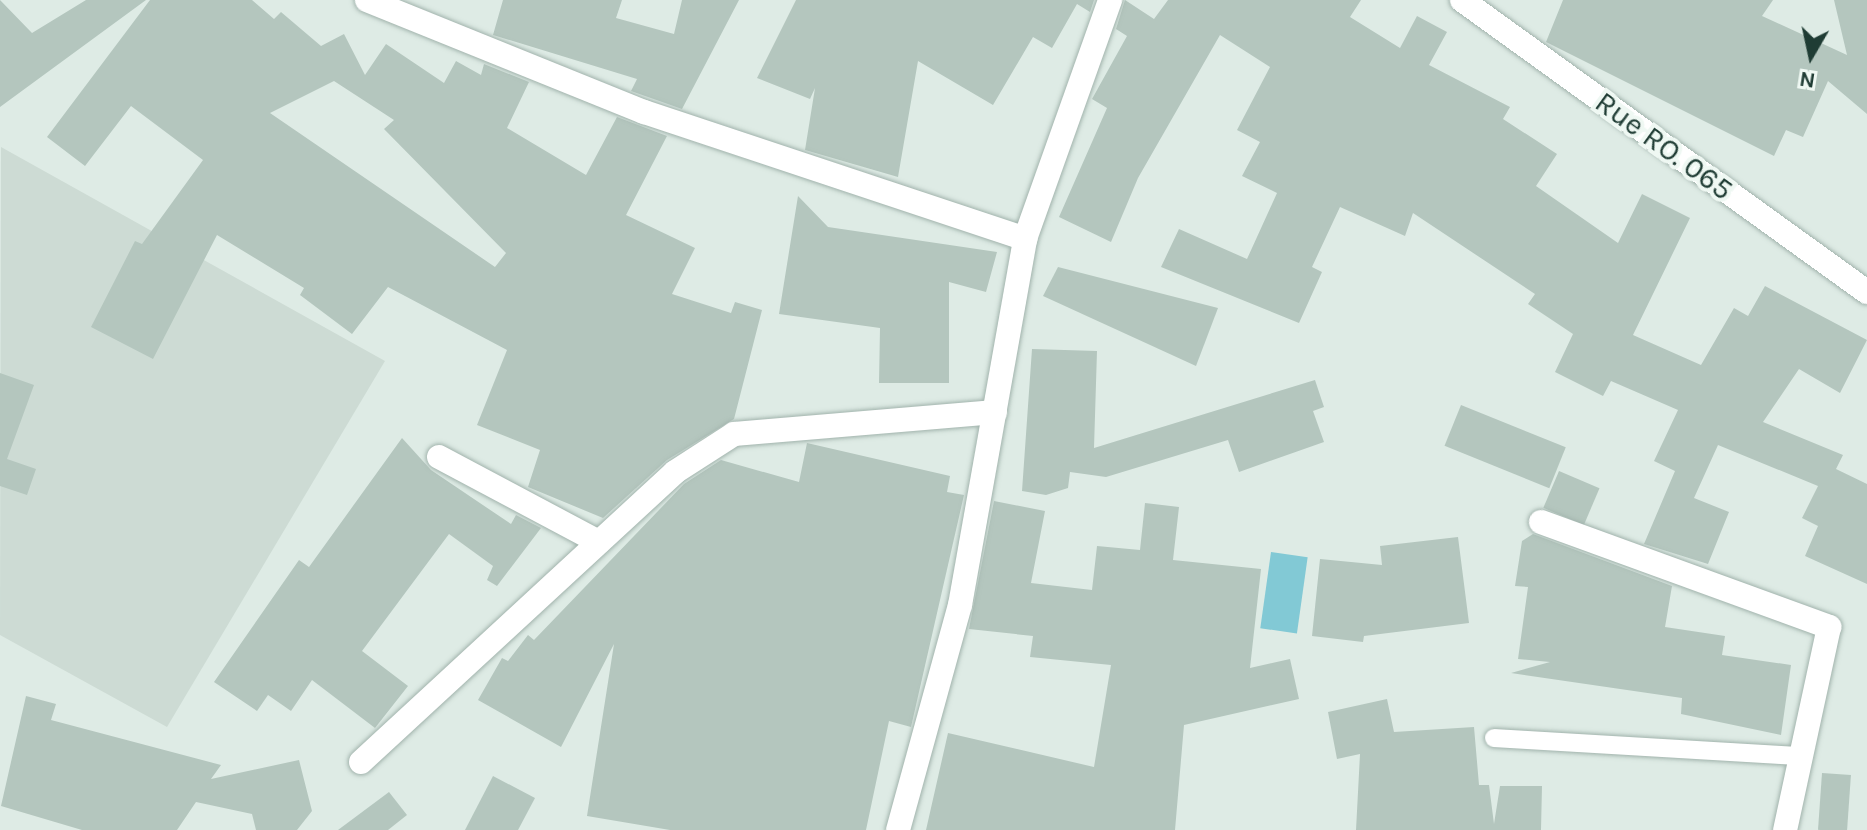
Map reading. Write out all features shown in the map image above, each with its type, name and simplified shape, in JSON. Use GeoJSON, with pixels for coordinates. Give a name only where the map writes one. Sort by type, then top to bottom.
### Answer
{"type":"FeatureCollection","features":[{"type":"Feature","properties":{"kind":"street"},"geometry":{"type":"LineString","coordinates":[[367,0],[644,112],[1025,239]]}},
{"type":"Feature","properties":{"kind":"street"},"geometry":{"type":"LineString","coordinates":[[898,830],[960,605],[1025,239],[1110,0]]}},
{"type":"Feature","properties":{"kind":"street","name":"Rue RO. 065"},"geometry":{"type":"LineString","coordinates":[[1462,0],[1867,292]]}},
{"type":"Feature","properties":{"kind":"street"},"geometry":{"type":"LineString","coordinates":[[361,762],[675,472],[734,434],[995,412]]}},
{"type":"Feature","properties":{"kind":"street"},"geometry":{"type":"LineString","coordinates":[[439,457],[599,542]]}},
{"type":"Feature","properties":{"kind":"street"},"geometry":{"type":"LineString","coordinates":[[1541,522],[1829,627],[1785,830]]}},
{"type":"Feature","properties":{"kind":"lane"},"geometry":{"type":"LineString","coordinates":[[1494,738],[1801,756]]}},
{"type":"Feature","properties":{"kind":"shaded area"},"geometry":{"type":"Polygon","coordinates":[[[1,147],[385,361],[167,727],[0,635],[1,147]]]}},
{"type":"Feature","properties":{"kind":"water"},"geometry":{"type":"Polygon","coordinates":[[[1271,552],[1308,557],[1297,633],[1260,628],[1271,552]]]}},
{"type":"Feature","properties":{"kind":"building"},"geometry":{"type":"Polygon","coordinates":[[[0,0],[32,33],[86,0],[146,0],[0,107],[0,0]]]}},
{"type":"Feature","properties":{"kind":"building"},"geometry":{"type":"Polygon","coordinates":[[[150,0],[252,0],[274,19],[281,12],[321,46],[344,34],[365,75],[386,44],[444,83],[456,61],[481,75],[484,64],[529,82],[507,128],[586,175],[617,117],[667,136],[626,215],[695,248],[672,294],[731,313],[735,302],[762,310],[734,419],[667,460],[603,518],[528,487],[540,450],[477,425],[507,350],[388,287],[352,334],[300,295],[304,288],[217,235],[153,359],[91,327],[135,241],[142,244],[203,160],[131,106],[85,166],[47,137],[150,0]],[[334,81],[270,113],[495,267],[506,253],[384,129],[394,120],[334,81]]]}},
{"type":"Feature","properties":{"kind":"building"},"geometry":{"type":"Polygon","coordinates":[[[503,0],[622,0],[616,18],[674,34],[682,0],[739,0],[682,109],[631,91],[637,79],[493,35],[503,0]]]}},
{"type":"Feature","properties":{"kind":"building"},"geometry":{"type":"Polygon","coordinates":[[[796,0],[1094,0],[1090,12],[1077,4],[1052,48],[1033,37],[993,105],[918,61],[898,177],[805,150],[815,88],[810,99],[757,78],[796,0]]]}},
{"type":"Feature","properties":{"kind":"building"},"geometry":{"type":"Polygon","coordinates":[[[1125,0],[1154,19],[1168,0],[1361,0],[1350,17],[1400,48],[1417,16],[1447,32],[1429,65],[1510,107],[1503,119],[1557,154],[1536,186],[1618,243],[1642,194],[1690,218],[1633,335],[1701,365],[1734,308],[1748,316],[1765,286],[1867,340],[1840,393],[1799,369],[1763,422],[1843,455],[1836,469],[1867,484],[1867,584],[1805,556],[1818,526],[1802,518],[1818,486],[1718,445],[1694,498],[1729,512],[1708,564],[1644,544],[1675,471],[1654,461],[1678,410],[1611,381],[1603,396],[1555,372],[1573,334],[1528,304],[1535,294],[1413,213],[1405,236],[1340,207],[1312,267],[1322,272],[1299,323],[1161,267],[1179,229],[1247,259],[1277,193],[1242,176],[1260,142],[1237,130],[1270,67],[1220,35],[1138,178],[1111,242],[1059,217],[1107,108],[1092,99],[1127,36],[1116,29],[1125,0]]]}},
{"type":"Feature","properties":{"kind":"building"},"geometry":{"type":"Polygon","coordinates":[[[1563,0],[1773,0],[1762,16],[1847,55],[1834,0],[1867,0],[1867,114],[1828,81],[1803,137],[1786,130],[1774,156],[1546,42],[1563,0]]]}},
{"type":"Feature","properties":{"kind":"building"},"geometry":{"type":"Polygon","coordinates":[[[798,196],[828,227],[997,252],[986,292],[949,282],[949,383],[879,383],[880,328],[779,314],[798,196]]]}},
{"type":"Feature","properties":{"kind":"building"},"geometry":{"type":"Polygon","coordinates":[[[1058,267],[1218,308],[1196,366],[1043,296],[1058,267]]]}},
{"type":"Feature","properties":{"kind":"building"},"geometry":{"type":"Polygon","coordinates":[[[1032,349],[1097,351],[1094,448],[1315,380],[1324,407],[1313,411],[1324,442],[1239,472],[1228,440],[1106,477],[1070,472],[1068,488],[1046,495],[1022,491],[1032,349]]]}},
{"type":"Feature","properties":{"kind":"building"},"geometry":{"type":"Polygon","coordinates":[[[0,373],[34,385],[7,459],[36,469],[27,495],[0,486],[0,373]]]}},
{"type":"Feature","properties":{"kind":"building"},"geometry":{"type":"Polygon","coordinates":[[[1461,405],[1566,447],[1549,488],[1445,446],[1461,405]]]}},
{"type":"Feature","properties":{"kind":"building"},"geometry":{"type":"Polygon","coordinates":[[[402,438],[431,470],[511,524],[516,515],[541,528],[497,586],[487,580],[493,566],[449,534],[362,651],[408,686],[375,728],[312,680],[291,711],[268,695],[257,711],[214,682],[299,560],[309,567],[402,438]]]}},
{"type":"Feature","properties":{"kind":"building"},"geometry":{"type":"Polygon","coordinates":[[[807,443],[950,476],[947,492],[964,495],[911,727],[889,721],[866,830],[670,830],[587,816],[614,644],[561,747],[478,700],[502,658],[508,661],[528,635],[534,640],[684,484],[721,460],[799,482],[807,443]]]}},
{"type":"Feature","properties":{"kind":"building"},"geometry":{"type":"Polygon","coordinates":[[[1559,471],[1600,488],[1584,525],[1543,508],[1559,471]]]}},
{"type":"Feature","properties":{"kind":"building"},"geometry":{"type":"Polygon","coordinates":[[[994,501],[1045,511],[1031,583],[1092,590],[1097,546],[1140,550],[1145,503],[1179,507],[1173,560],[1261,569],[1250,668],[1290,659],[1299,699],[1184,725],[1175,830],[926,830],[948,733],[1094,767],[1111,665],[1030,657],[1033,636],[969,629],[994,501]]]}},
{"type":"Feature","properties":{"kind":"building"},"geometry":{"type":"Polygon","coordinates":[[[1533,534],[1672,586],[1665,627],[1725,636],[1722,655],[1791,665],[1781,735],[1681,714],[1682,698],[1511,673],[1550,662],[1518,659],[1528,587],[1515,586],[1522,541],[1533,534]]]}},
{"type":"Feature","properties":{"kind":"building"},"geometry":{"type":"Polygon","coordinates":[[[1458,537],[1469,623],[1364,636],[1363,642],[1312,636],[1320,559],[1382,565],[1380,546],[1458,537]]]}},
{"type":"Feature","properties":{"kind":"building"},"geometry":{"type":"Polygon","coordinates":[[[26,696],[56,704],[51,720],[221,765],[211,779],[299,760],[312,811],[297,830],[256,830],[252,814],[196,802],[177,830],[82,830],[1,806],[26,696]]]}},
{"type":"Feature","properties":{"kind":"building"},"geometry":{"type":"Polygon","coordinates":[[[1387,699],[1394,732],[1474,727],[1479,785],[1489,785],[1494,824],[1500,786],[1542,786],[1541,830],[1356,830],[1360,754],[1337,759],[1328,712],[1387,699]]]}},
{"type":"Feature","properties":{"kind":"building"},"geometry":{"type":"Polygon","coordinates":[[[1822,773],[1851,775],[1847,830],[1818,830],[1822,773]]]}},
{"type":"Feature","properties":{"kind":"building"},"geometry":{"type":"Polygon","coordinates":[[[493,776],[535,798],[518,830],[465,830],[493,776]]]}},
{"type":"Feature","properties":{"kind":"building"},"geometry":{"type":"Polygon","coordinates":[[[389,792],[407,815],[388,830],[338,830],[389,792]]]}}]}
